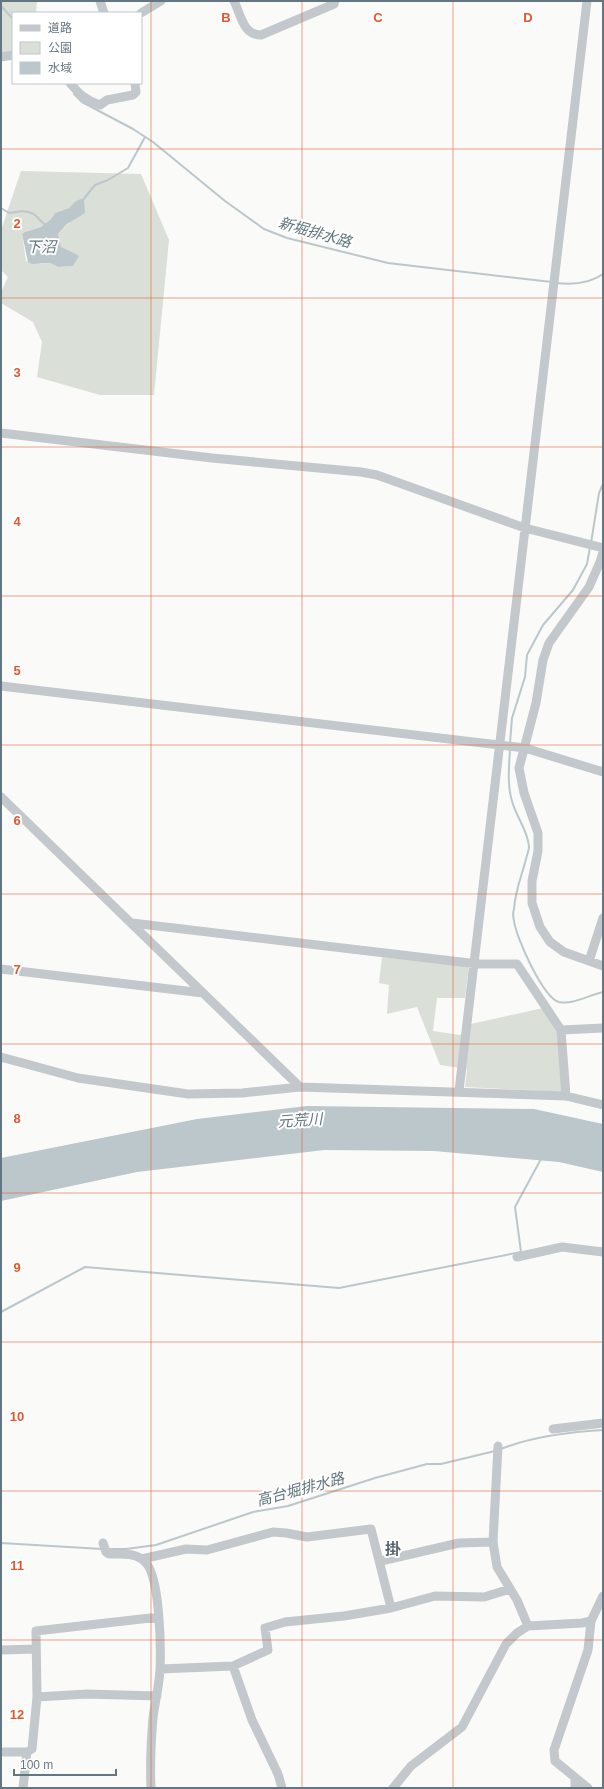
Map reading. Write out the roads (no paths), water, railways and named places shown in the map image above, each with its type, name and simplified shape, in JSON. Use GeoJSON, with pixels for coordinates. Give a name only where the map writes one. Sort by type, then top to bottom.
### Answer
{"type":"FeatureCollection","features":[{"type":"Feature","properties":{"kind":"street"},"geometry":{"type":"LineString","coordinates":[[100,1],[104,12]]}},
{"type":"Feature","properties":{"kind":"street"},"geometry":{"type":"LineString","coordinates":[[142,12],[161,1]]}},
{"type":"Feature","properties":{"kind":"street"},"geometry":{"type":"LineString","coordinates":[[234,1],[247,31],[252,35],[261,35],[334,4],[334,1]]}},
{"type":"Feature","properties":{"kind":"street"},"geometry":{"type":"LineString","coordinates":[[459,1091],[587,1]]}},
{"type":"Feature","properties":{"kind":"street"},"geometry":{"type":"LineString","coordinates":[[1,57],[12,55]]}},
{"type":"Feature","properties":{"kind":"street"},"geometry":{"type":"LineString","coordinates":[[71,84],[84,97],[100,105],[116,98],[133,95],[136,92],[135,84]]}},
{"type":"Feature","properties":{"kind":"street"},"geometry":{"type":"LineString","coordinates":[[1,433],[212,458],[377,474],[525,528],[603,548]]}},
{"type":"Feature","properties":{"kind":"street"},"geometry":{"type":"LineString","coordinates":[[603,552],[589,587],[549,643],[543,660],[536,703],[519,768],[524,793],[538,833],[538,851],[532,881],[532,903],[540,927],[550,942],[564,952],[603,966]]}},
{"type":"Feature","properties":{"kind":"street"},"geometry":{"type":"LineString","coordinates":[[1,686],[525,748],[603,772]]}},
{"type":"Feature","properties":{"kind":"street"},"geometry":{"type":"LineString","coordinates":[[1,797],[300,1087]]}},
{"type":"Feature","properties":{"kind":"street"},"geometry":{"type":"LineString","coordinates":[[589,961],[603,918]]}},
{"type":"Feature","properties":{"kind":"street"},"geometry":{"type":"LineString","coordinates":[[132,923],[474,962],[517,964],[561,1030],[566,1096]]}},
{"type":"Feature","properties":{"kind":"street"},"geometry":{"type":"LineString","coordinates":[[1,969],[203,993]]}},
{"type":"Feature","properties":{"kind":"street"},"geometry":{"type":"LineString","coordinates":[[561,1030],[603,1028]]}},
{"type":"Feature","properties":{"kind":"street"},"geometry":{"type":"LineString","coordinates":[[1,1057],[78,1078],[188,1094],[242,1093],[300,1087],[459,1091],[467,1093],[566,1096],[603,1105]]}},
{"type":"Feature","properties":{"kind":"street"},"geometry":{"type":"LineString","coordinates":[[517,1257],[562,1247],[603,1252]]}},
{"type":"Feature","properties":{"kind":"street"},"geometry":{"type":"LineString","coordinates":[[553,1429],[603,1423]]}},
{"type":"Feature","properties":{"kind":"street"},"geometry":{"type":"LineString","coordinates":[[498,1446],[493,1542],[497,1568],[517,1600],[528,1626]]}},
{"type":"Feature","properties":{"kind":"street"},"geometry":{"type":"LineString","coordinates":[[142,1559],[186,1549],[207,1550],[273,1532],[307,1537],[371,1529],[381,1561],[391,1608]]}},
{"type":"Feature","properties":{"kind":"street"},"geometry":{"type":"LineString","coordinates":[[381,1561],[459,1543],[493,1542]]}},
{"type":"Feature","properties":{"kind":"street"},"geometry":{"type":"LineString","coordinates":[[103,1543],[106,1552],[109,1554],[133,1555],[142,1559],[147,1564],[154,1582],[159,1617],[160,1669],[151,1743],[151,1788]]}},
{"type":"Feature","properties":{"kind":"street"},"geometry":{"type":"LineString","coordinates":[[160,1669],[233,1666],[268,1650],[265,1628],[285,1622],[344,1616],[391,1608],[435,1596],[484,1597],[510,1589]]}},
{"type":"Feature","properties":{"kind":"street"},"geometry":{"type":"LineString","coordinates":[[588,1788],[555,1761],[554,1750],[588,1650],[591,1621],[603,1596]]}},
{"type":"Feature","properties":{"kind":"street"},"geometry":{"type":"LineString","coordinates":[[1,1752],[27,1752],[32,1749],[37,1697],[36,1631],[159,1617]]}},
{"type":"Feature","properties":{"kind":"street"},"geometry":{"type":"LineString","coordinates":[[393,1788],[411,1766],[462,1727],[506,1644],[517,1633],[528,1626],[582,1623],[591,1621]]}},
{"type":"Feature","properties":{"kind":"street"},"geometry":{"type":"LineString","coordinates":[[1,1650],[36,1649]]}},
{"type":"Feature","properties":{"kind":"street"},"geometry":{"type":"LineString","coordinates":[[233,1666],[252,1720],[278,1774],[282,1788]]}},
{"type":"Feature","properties":{"kind":"street"},"geometry":{"type":"LineString","coordinates":[[37,1697],[87,1694],[157,1696]]}},
{"type":"Feature","properties":{"kind":"street"},"geometry":{"type":"LineString","coordinates":[[23,1788],[27,1752]]}},
{"type":"Feature","properties":{"kind":"street"},"geometry":{"type":"LineString","coordinates":[[575,1778],[575,1788]]}},
{"type":"Feature","properties":{"kind":"water","name":"下沼"},"geometry":{"type":"Polygon","coordinates":[[[81,199],[84,200],[85,213],[67,224],[58,234],[61,247],[79,256],[73,266],[58,267],[50,263],[32,264],[28,262],[22,234],[41,227],[51,219],[55,213],[69,208],[76,201],[81,199]]]}},
{"type":"Feature","properties":{"kind":"water","name":"元荒川"},"geometry":{"type":"Polygon","coordinates":[[[307,1106],[534,1109],[603,1124],[603,1172],[559,1162],[434,1151],[324,1150],[137,1172],[1,1201],[1,1158],[197,1119],[307,1106]]]}},
{"type":"Feature","properties":{"kind":"waterway","name":"新堀排水路"},"geometry":{"type":"LineString","coordinates":[[1,6],[12,18]]}},
{"type":"Feature","properties":{"kind":"waterway","name":"新堀排水路"},"geometry":{"type":"LineString","coordinates":[[74,94],[82,102],[133,129],[153,142],[225,201],[264,229],[287,238],[388,263],[552,282]]}},
{"type":"Feature","properties":{"kind":"waterway"},"geometry":{"type":"LineString","coordinates":[[82,201],[95,185],[108,180],[128,168],[145,137]]}},
{"type":"Feature","properties":{"kind":"waterway"},"geometry":{"type":"LineString","coordinates":[[1,208],[9,213],[22,211],[32,213],[47,226]]}},
{"type":"Feature","properties":{"kind":"waterway","name":"新堀排水路"},"geometry":{"type":"LineString","coordinates":[[556,283],[581,283],[592,280],[603,274]]}},
{"type":"Feature","properties":{"kind":"waterway"},"geometry":{"type":"LineString","coordinates":[[591,543],[599,493],[603,484]]}},
{"type":"Feature","properties":{"kind":"waterway"},"geometry":{"type":"LineString","coordinates":[[510,743],[512,718],[525,677],[527,655],[543,625],[573,590],[587,564],[590,547]]}},
{"type":"Feature","properties":{"kind":"waterway"},"geometry":{"type":"LineString","coordinates":[[510,750],[510,795],[526,835],[529,847],[517,889],[513,912],[514,921],[520,940],[538,979],[553,998],[559,1002],[570,1002],[603,992]]}},
{"type":"Feature","properties":{"kind":"waterway"},"geometry":{"type":"LineString","coordinates":[[1,1312],[85,1267],[339,1288],[521,1252],[515,1207],[541,1159]]}},
{"type":"Feature","properties":{"kind":"waterway","name":"高台堀排水路"},"geometry":{"type":"LineString","coordinates":[[501,1449],[551,1435],[603,1430]]}},
{"type":"Feature","properties":{"kind":"waterway","name":"高台堀排水路"},"geometry":{"type":"LineString","coordinates":[[108,1549],[126,1549],[156,1545],[253,1512],[288,1506],[375,1478],[427,1464],[441,1464],[495,1451]]}},
{"type":"Feature","properties":{"kind":"waterway","name":"高台堀排水路"},"geometry":{"type":"LineString","coordinates":[[1,1543],[102,1549]]}},
{"type":"Feature","properties":{"kind":"district","name":"掛"},"geometry":{"type":"Point","coordinates":[393,1549]}}]}
